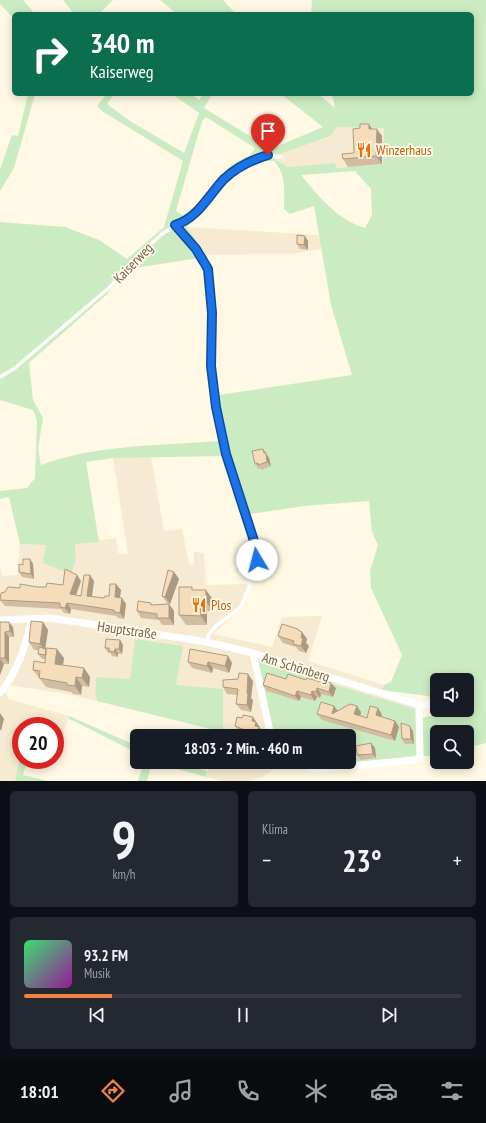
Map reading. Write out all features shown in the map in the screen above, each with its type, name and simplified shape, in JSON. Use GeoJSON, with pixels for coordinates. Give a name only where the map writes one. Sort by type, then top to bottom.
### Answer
{"type":"FeatureCollection","features":[{"type":"Feature","properties":{"kind":"street","name":"Hauptstraße"},"geometry":{"type":"LineString","coordinates":[[0,620],[50,618],[207,642],[253,653]]}},
{"type":"Feature","properties":{"kind":"street"},"geometry":{"type":"LineString","coordinates":[[0,693],[10,680],[22,657],[32,619]]}},
{"type":"Feature","properties":{"kind":"street","name":"Am Schönberg"},"geometry":{"type":"LineString","coordinates":[[269,729],[253,653],[419,705],[430,705]]}},
{"type":"Feature","properties":{"kind":"street"},"geometry":{"type":"LineString","coordinates":[[356,765],[415,760],[420,757],[419,705]]}},
{"type":"Feature","properties":{"kind":"lane","name":"Kaiserweg"},"geometry":{"type":"LineString","coordinates":[[0,378],[15,368],[111,286],[142,252],[163,233],[175,225],[186,222],[193,216],[215,189],[234,170],[254,159],[268,155],[282,156]]}},
{"type":"Feature","properties":{"kind":"lane"},"geometry":{"type":"LineString","coordinates":[[175,225],[196,249],[208,269],[212,313],[211,366],[216,402],[226,454],[256,552],[255,570],[240,608],[216,626],[209,634],[207,642]]}},
{"type":"Feature","properties":{"kind":"shaded area"},"geometry":{"type":"Polygon","coordinates":[[[337,127],[385,128],[383,165],[335,168],[335,163],[288,167],[272,157],[330,136],[337,127]]]}},
{"type":"Feature","properties":{"kind":"shaded area"},"geometry":{"type":"Polygon","coordinates":[[[187,227],[319,235],[322,249],[291,254],[206,255],[187,227]]]}},
{"type":"Feature","properties":{"kind":"shaded area"},"geometry":{"type":"Polygon","coordinates":[[[151,457],[164,531],[182,529],[189,564],[194,565],[194,552],[204,553],[206,585],[251,584],[242,608],[213,634],[272,647],[282,617],[322,616],[308,661],[384,685],[382,690],[421,707],[416,762],[356,766],[356,729],[220,729],[176,685],[96,677],[95,693],[97,701],[67,694],[9,685],[5,693],[9,699],[69,716],[64,731],[64,717],[12,717],[12,769],[18,769],[15,781],[0,781],[0,567],[2,576],[17,575],[20,544],[46,545],[76,559],[75,544],[116,538],[118,553],[128,554],[113,458],[151,457]]]}},
{"type":"Feature","properties":{"kind":"shaded area"},"geometry":{"type":"Polygon","coordinates":[[[209,769],[274,769],[263,777],[249,781],[223,781],[206,777],[209,769]]]}},
{"type":"Feature","properties":{"kind":"green space"},"geometry":{"type":"Polygon","coordinates":[[[0,0],[23,0],[33,12],[12,12],[12,17],[0,4],[0,0]]]}},
{"type":"Feature","properties":{"kind":"green space"},"geometry":{"type":"Polygon","coordinates":[[[63,0],[113,0],[101,12],[72,12],[63,0]]]}},
{"type":"Feature","properties":{"kind":"green space"},"geometry":{"type":"Polygon","coordinates":[[[160,0],[223,0],[234,12],[175,12],[160,0]]]}},
{"type":"Feature","properties":{"kind":"green space"},"geometry":{"type":"Polygon","coordinates":[[[312,0],[486,0],[486,743],[474,746],[474,725],[430,725],[430,756],[423,756],[421,718],[430,716],[474,717],[474,673],[430,673],[430,697],[382,690],[384,685],[391,682],[402,655],[371,588],[370,571],[378,545],[372,532],[369,501],[304,506],[244,515],[226,456],[113,458],[86,462],[99,542],[75,544],[76,559],[71,574],[43,563],[46,545],[20,544],[9,497],[0,499],[0,491],[27,488],[35,478],[37,421],[33,410],[0,400],[0,222],[65,227],[99,240],[127,259],[164,227],[183,161],[102,111],[97,106],[105,96],[113,96],[107,104],[130,121],[184,153],[199,113],[175,96],[194,96],[199,100],[202,96],[211,96],[204,108],[271,149],[323,127],[284,96],[320,96],[335,108],[332,96],[474,96],[474,12],[311,12],[312,0]],[[206,117],[202,121],[176,211],[187,218],[231,165],[250,155],[255,148],[206,117]],[[337,127],[330,136],[272,157],[288,167],[335,163],[336,168],[383,164],[384,128],[337,127]],[[257,161],[237,174],[228,182],[187,227],[206,255],[213,281],[216,384],[219,395],[352,375],[331,305],[314,206],[290,214],[284,209],[284,184],[278,166],[274,161],[257,161]],[[355,171],[301,175],[322,199],[338,214],[355,225],[365,228],[372,215],[371,189],[355,171]],[[199,258],[128,269],[105,296],[29,363],[33,400],[43,418],[38,449],[41,465],[62,458],[106,449],[219,441],[210,388],[207,357],[209,299],[204,271],[199,258]]]}},
{"type":"Feature","properties":{"kind":"green space"},"geometry":{"type":"Polygon","coordinates":[[[28,96],[34,96],[14,168],[0,191],[0,169],[12,135],[18,136],[28,96]]]}},
{"type":"Feature","properties":{"kind":"green space"},"geometry":{"type":"Polygon","coordinates":[[[135,639],[183,646],[176,685],[223,689],[223,729],[211,729],[97,701],[95,693],[96,677],[130,679],[135,639]]]}},
{"type":"Feature","properties":{"kind":"green space"},"geometry":{"type":"Polygon","coordinates":[[[257,663],[263,663],[415,709],[417,755],[356,764],[356,729],[271,729],[257,663]]]}},
{"type":"Feature","properties":{"kind":"green space"},"geometry":{"type":"Polygon","coordinates":[[[69,716],[130,743],[130,749],[74,721],[68,719],[69,716]]]}},
{"type":"Feature","properties":{"kind":"green space"},"geometry":{"type":"Polygon","coordinates":[[[18,769],[25,769],[23,775],[48,781],[15,781],[18,769]]]}},
{"type":"Feature","properties":{"kind":"green space"},"geometry":{"type":"Polygon","coordinates":[[[142,769],[150,769],[147,781],[138,781],[142,769]]]}},
{"type":"Feature","properties":{"kind":"green space"},"geometry":{"type":"Polygon","coordinates":[[[177,769],[200,769],[207,771],[206,777],[177,769]]]}},
{"type":"Feature","properties":{"kind":"building"},"geometry":{"type":"Polygon","coordinates":[[[360,124],[369,124],[369,129],[377,129],[376,156],[343,159],[342,154],[354,153],[353,129],[360,128],[360,124]]]}},
{"type":"Feature","properties":{"kind":"building"},"geometry":{"type":"Polygon","coordinates":[[[297,235],[305,236],[304,245],[297,244],[297,235]]]}},
{"type":"Feature","properties":{"kind":"building"},"geometry":{"type":"Polygon","coordinates":[[[263,449],[264,453],[266,453],[267,462],[258,465],[258,463],[255,464],[252,451],[263,449]]]}},
{"type":"Feature","properties":{"kind":"building"},"geometry":{"type":"Polygon","coordinates":[[[23,559],[30,559],[31,574],[19,572],[19,564],[23,565],[23,559]]]}},
{"type":"Feature","properties":{"kind":"building"},"geometry":{"type":"Polygon","coordinates":[[[65,569],[77,575],[70,594],[81,596],[84,575],[90,575],[87,596],[104,598],[105,596],[109,596],[110,584],[116,584],[115,597],[122,598],[120,613],[114,612],[114,610],[67,603],[65,608],[60,607],[60,603],[0,600],[1,593],[5,592],[8,587],[20,588],[20,584],[37,587],[46,587],[47,583],[63,585],[65,569]]]}},
{"type":"Feature","properties":{"kind":"building"},"geometry":{"type":"Polygon","coordinates":[[[168,570],[174,572],[165,597],[162,596],[168,570]]]}},
{"type":"Feature","properties":{"kind":"building"},"geometry":{"type":"Polygon","coordinates":[[[179,587],[192,587],[192,590],[206,590],[206,602],[200,602],[201,616],[179,615],[179,587]]]}},
{"type":"Feature","properties":{"kind":"building"},"geometry":{"type":"Polygon","coordinates":[[[138,601],[151,603],[151,605],[169,604],[169,618],[157,618],[157,614],[137,611],[138,601]]]}},
{"type":"Feature","properties":{"kind":"building"},"geometry":{"type":"Polygon","coordinates":[[[31,621],[43,622],[40,644],[29,642],[31,621]]]}},
{"type":"Feature","properties":{"kind":"building"},"geometry":{"type":"Polygon","coordinates":[[[0,622],[9,622],[10,631],[5,632],[5,658],[0,658],[0,622]]]}},
{"type":"Feature","properties":{"kind":"building"},"geometry":{"type":"Polygon","coordinates":[[[282,624],[298,629],[302,632],[301,638],[303,638],[301,646],[293,644],[294,641],[278,636],[282,624]]]}},
{"type":"Feature","properties":{"kind":"building"},"geometry":{"type":"Polygon","coordinates":[[[106,639],[120,640],[119,649],[115,649],[114,652],[109,651],[109,648],[105,648],[106,639]]]}},
{"type":"Feature","properties":{"kind":"building"},"geometry":{"type":"Polygon","coordinates":[[[39,647],[46,649],[46,655],[38,654],[39,647]]]}},
{"type":"Feature","properties":{"kind":"building"},"geometry":{"type":"Polygon","coordinates":[[[46,648],[57,649],[55,664],[84,668],[82,678],[76,677],[75,686],[39,678],[40,671],[33,670],[34,661],[45,663],[46,648]]]}},
{"type":"Feature","properties":{"kind":"building"},"geometry":{"type":"Polygon","coordinates":[[[190,649],[228,656],[225,666],[208,662],[207,666],[188,662],[190,649]]]}},
{"type":"Feature","properties":{"kind":"building"},"geometry":{"type":"Polygon","coordinates":[[[239,673],[248,674],[247,705],[236,704],[238,689],[223,687],[223,680],[238,679],[239,673]]]}},
{"type":"Feature","properties":{"kind":"building"},"geometry":{"type":"Polygon","coordinates":[[[267,673],[286,679],[288,674],[306,680],[307,678],[324,683],[325,681],[331,683],[329,692],[317,688],[316,692],[312,691],[311,695],[297,691],[295,696],[263,685],[267,673]]]}},
{"type":"Feature","properties":{"kind":"building"},"geometry":{"type":"Polygon","coordinates":[[[321,702],[334,706],[332,714],[350,704],[357,706],[354,714],[367,718],[370,706],[378,708],[376,715],[395,721],[391,735],[317,714],[321,702]]]}},
{"type":"Feature","properties":{"kind":"building"},"geometry":{"type":"Polygon","coordinates":[[[243,715],[253,717],[252,721],[256,722],[255,726],[259,727],[258,729],[242,729],[235,726],[237,717],[242,718],[243,715]]]}},
{"type":"Feature","properties":{"kind":"building"},"geometry":{"type":"Polygon","coordinates":[[[401,723],[410,726],[411,739],[402,739],[401,723]]]}},
{"type":"Feature","properties":{"kind":"building"},"geometry":{"type":"Polygon","coordinates":[[[371,743],[373,754],[357,755],[356,746],[371,743]]]}},
{"type":"Feature","properties":{"kind":"place","name":"Winzerhaus"},"geometry":{"type":"Point","coordinates":[364,150]}},
{"type":"Feature","properties":{"kind":"place","name":"Plos"},"geometry":{"type":"Point","coordinates":[199,605]}},
{"type":"Feature","properties":{"kind":"route"},"geometry":{"type":"LineString","coordinates":[[257,560],[255,544],[220,431],[212,380],[212,313],[208,269],[196,249],[175,225],[186,222],[193,216],[215,189],[234,170],[254,159],[268,155]]}}]}
